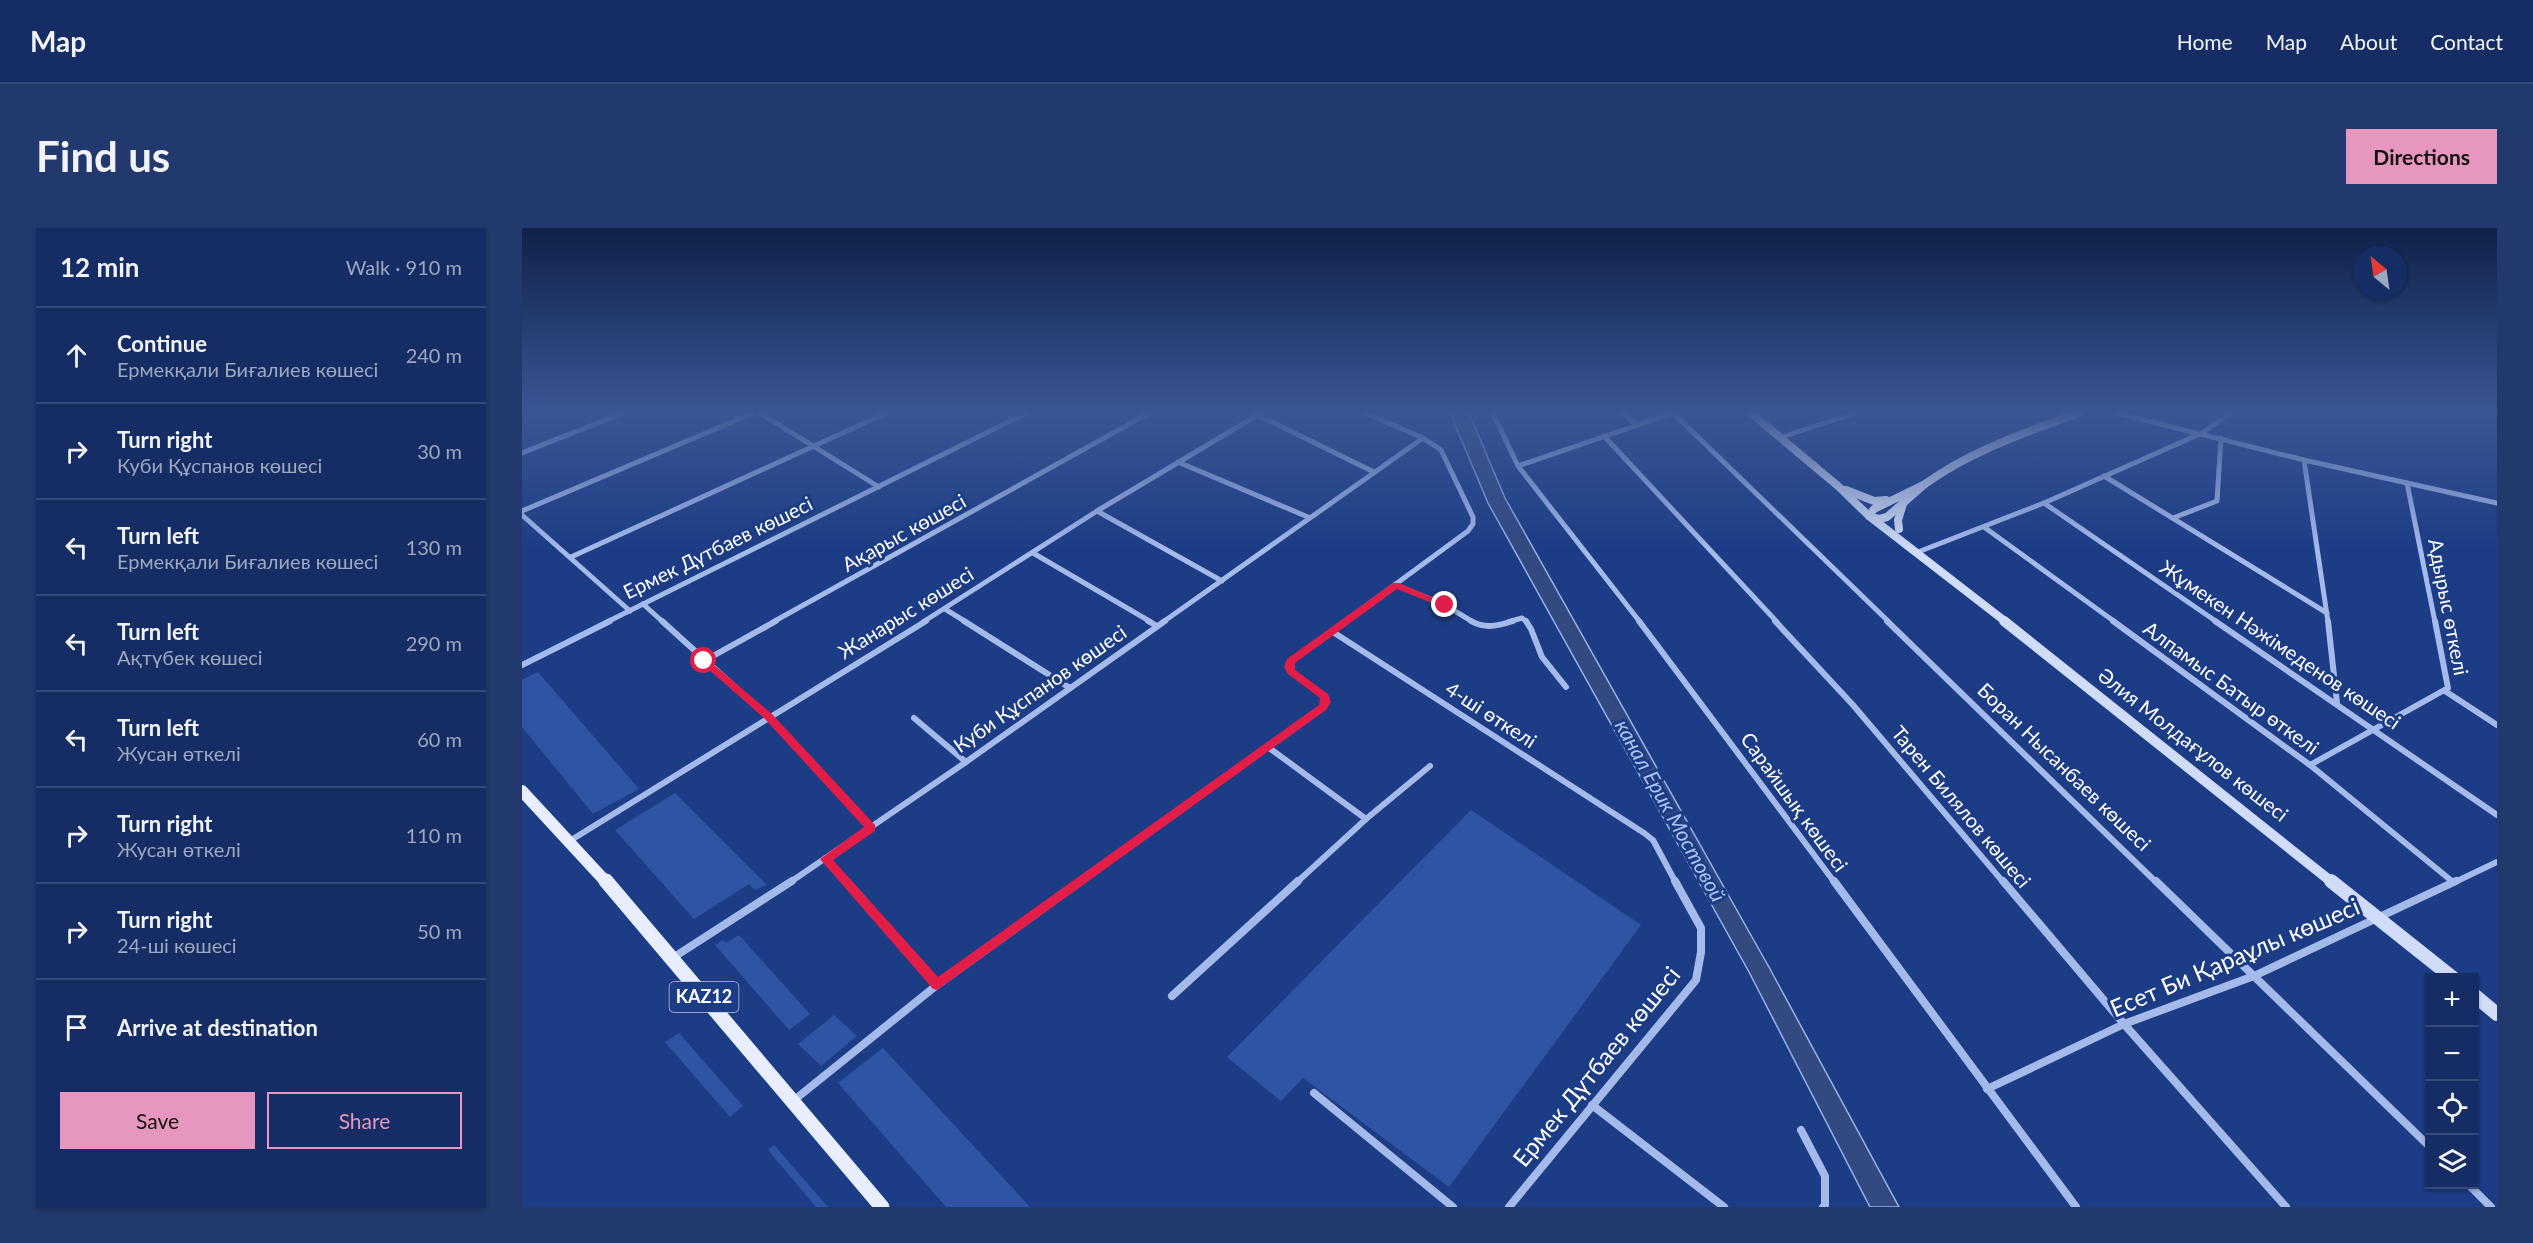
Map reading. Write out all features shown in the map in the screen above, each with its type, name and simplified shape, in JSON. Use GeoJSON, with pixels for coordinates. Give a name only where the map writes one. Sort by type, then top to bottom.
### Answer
{"type":"FeatureCollection","features":[{"type":"Feature","properties":{"kind":"main road","name":"Әлия Молдағұлов көшесі"},"geometry":{"type":"LineString","coordinates":[[1807,459],[1908,545],[2447,973]]}},
{"type":"Feature","properties":{"kind":"main road"},"geometry":{"type":"LineString","coordinates":[[1887,517],[1925,484],[1964,459]]}},
{"type":"Feature","properties":{"kind":"main road"},"geometry":{"type":"LineString","coordinates":[[1872,512],[1925,484]]}},
{"type":"Feature","properties":{"kind":"main road"},"geometry":{"type":"LineString","coordinates":[[1838,486],[1874,501],[1895,499]]}},
{"type":"Feature","properties":{"kind":"main road"},"geometry":{"type":"LineString","coordinates":[[1899,529],[1898,520],[1904,504]]}},
{"type":"Feature","properties":{"kind":"main road","name":"Әлия Молдағұлов көшесі"},"geometry":{"type":"LineString","coordinates":[[1872,512],[1887,517],[1899,529],[1908,545]]}},
{"type":"Feature","properties":{"kind":"main road","name":"KAZ12"},"geometry":{"type":"LineString","coordinates":[[522,791],[626,903],[670,959],[882,1207]]}},
{"type":"Feature","properties":{"kind":"main road"},"geometry":{"type":"LineString","coordinates":[[2479,998],[2497,1014]]}},
{"type":"Feature","properties":{"kind":"street"},"geometry":{"type":"LineString","coordinates":[[630,610],[522,513],[647,459]]}},
{"type":"Feature","properties":{"kind":"street"},"geometry":{"type":"LineString","coordinates":[[571,557],[785,459]]}},
{"type":"Feature","properties":{"kind":"street"},"geometry":{"type":"LineString","coordinates":[[836,459],[879,487]]}},
{"type":"Feature","properties":{"kind":"street","name":"Ермек Дүтбаев көшесi"},"geometry":{"type":"LineString","coordinates":[[522,665],[936,459]]}},
{"type":"Feature","properties":{"kind":"street","name":"Ақарыс көшесi"},"geometry":{"type":"LineString","coordinates":[[704,661],[1067,459]]}},
{"type":"Feature","properties":{"kind":"street","name":"Жанарыс көшесі"},"geometry":{"type":"LineString","coordinates":[[568,842],[1184,459]]}},
{"type":"Feature","properties":{"kind":"street"},"geometry":{"type":"LineString","coordinates":[[1348,459],[1374,472]]}},
{"type":"Feature","properties":{"kind":"street","name":"Куби Құспанов көшесi"},"geometry":{"type":"LineString","coordinates":[[670,959],[871,828],[1393,459]]}},
{"type":"Feature","properties":{"kind":"street"},"geometry":{"type":"LineString","coordinates":[[793,1101],[937,985],[1323,707],[1326,702],[1325,696],[1291,672],[1288,667],[1291,661],[1468,531],[1473,524],[1473,517],[1446,459]]}},
{"type":"Feature","properties":{"kind":"street","name":"Сарайшық көшесі"},"geometry":{"type":"LineString","coordinates":[[1515,459],[1664,653],[2076,1207]]}},
{"type":"Feature","properties":{"kind":"street"},"geometry":{"type":"LineString","coordinates":[[1518,466],[1539,459]]}},
{"type":"Feature","properties":{"kind":"street","name":"Тарен Билялов көшесі"},"geometry":{"type":"LineString","coordinates":[[1625,459],[1852,705],[2124,1024],[2286,1207]]}},
{"type":"Feature","properties":{"kind":"street","name":"Боран Нысанбаев көшесі"},"geometry":{"type":"LineString","coordinates":[[1720,459],[2425,1142]]}},
{"type":"Feature","properties":{"kind":"street"},"geometry":{"type":"LineString","coordinates":[[1918,552],[2044,503],[2143,459]]}},
{"type":"Feature","properties":{"kind":"street"},"geometry":{"type":"LineString","coordinates":[[2173,518],[2217,501],[2220,459]]}},
{"type":"Feature","properties":{"kind":"street"},"geometry":{"type":"LineString","coordinates":[[2299,459],[2497,503]]}},
{"type":"Feature","properties":{"kind":"street"},"geometry":{"type":"LineString","coordinates":[[2304,460],[2327,614],[2337,703]]}},
{"type":"Feature","properties":{"kind":"street"},"geometry":{"type":"LineString","coordinates":[[1178,462],[1308,517]]}},
{"type":"Feature","properties":{"kind":"street"},"geometry":{"type":"LineString","coordinates":[[2104,476],[2327,614]]}},
{"type":"Feature","properties":{"kind":"street","name":"Адырыс өткелі"},"geometry":{"type":"LineString","coordinates":[[2310,765],[2445,692],[2448,688],[2407,483]]}},
{"type":"Feature","properties":{"kind":"street","name":"Жұмекен Нәжімеденов көшесі"},"geometry":{"type":"LineString","coordinates":[[2044,503],[2497,815]]}},
{"type":"Feature","properties":{"kind":"street"},"geometry":{"type":"LineString","coordinates":[[1097,511],[1222,581]]}},
{"type":"Feature","properties":{"kind":"street","name":"Алпамыс Батыр өткелі"},"geometry":{"type":"LineString","coordinates":[[1984,527],[2310,765],[2453,882]]}},
{"type":"Feature","properties":{"kind":"street"},"geometry":{"type":"LineString","coordinates":[[1033,553],[1157,626]]}},
{"type":"Feature","properties":{"kind":"street"},"geometry":{"type":"LineString","coordinates":[[1396,585],[1445,605],[1474,623],[1484,626],[1496,626],[1522,618],[1529,622],[1539,652],[1550,669],[1563,679],[1566,687]]}},
{"type":"Feature","properties":{"kind":"street"},"geometry":{"type":"LineString","coordinates":[[643,604],[768,717],[871,828]]}},
{"type":"Feature","properties":{"kind":"street"},"geometry":{"type":"LineString","coordinates":[[945,609],[1070,688]]}},
{"type":"Feature","properties":{"kind":"street","name":"4-шi өткелi"},"geometry":{"type":"LineString","coordinates":[[1333,632],[1632,825]]}},
{"type":"Feature","properties":{"kind":"street"},"geometry":{"type":"LineString","coordinates":[[2445,692],[2497,725]]}},
{"type":"Feature","properties":{"kind":"street"},"geometry":{"type":"LineString","coordinates":[[914,718],[966,762]]}},
{"type":"Feature","properties":{"kind":"street"},"geometry":{"type":"LineString","coordinates":[[1268,747],[1366,819]]}},
{"type":"Feature","properties":{"kind":"street"},"geometry":{"type":"LineString","coordinates":[[1172,996],[1366,819],[1430,766]]}},
{"type":"Feature","properties":{"kind":"street","name":"Ермек Дүтбаев көшесi"},"geometry":{"type":"LineString","coordinates":[[1509,1207],[1696,980],[1701,952],[1701,928],[1653,840],[1632,825]]}},
{"type":"Feature","properties":{"kind":"street"},"geometry":{"type":"LineString","coordinates":[[826,859],[937,985]]}},
{"type":"Feature","properties":{"kind":"street","name":"Есет Би Қараұлы көшесі"},"geometry":{"type":"LineString","coordinates":[[1987,1089],[2124,1024],[2254,976],[2497,862]]}},
{"type":"Feature","properties":{"kind":"street"},"geometry":{"type":"LineString","coordinates":[[1314,1093],[1453,1207]]}},
{"type":"Feature","properties":{"kind":"street"},"geometry":{"type":"LineString","coordinates":[[1593,1105],[1724,1207]]}},
{"type":"Feature","properties":{"kind":"street"},"geometry":{"type":"LineString","coordinates":[[1802,1130],[1825,1176],[1825,1206],[1823,1207]]}},
{"type":"Feature","properties":{"kind":"street"},"geometry":{"type":"LineString","coordinates":[[2473,1189],[2494,1206]]}},
{"type":"Feature","properties":{"kind":"shaded area"},"geometry":{"type":"Polygon","coordinates":[[[538,672],[639,789],[593,814],[522,727],[522,680],[538,672]]]}},
{"type":"Feature","properties":{"kind":"shaded area"},"geometry":{"type":"Polygon","coordinates":[[[675,793],[767,885],[755,890],[749,884],[694,919],[615,830],[675,793]]]}},
{"type":"Feature","properties":{"kind":"shaded area"},"geometry":{"type":"Polygon","coordinates":[[[1471,810],[1641,925],[1449,1187],[1303,1078],[1281,1101],[1227,1057],[1471,810]]]}},
{"type":"Feature","properties":{"kind":"shaded area"},"geometry":{"type":"Polygon","coordinates":[[[739,935],[810,1014],[789,1030],[715,945],[723,940],[727,943],[739,935]]]}},
{"type":"Feature","properties":{"kind":"shaded area"},"geometry":{"type":"Polygon","coordinates":[[[834,1015],[857,1036],[821,1066],[798,1044],[834,1015]]]}},
{"type":"Feature","properties":{"kind":"shaded area"},"geometry":{"type":"Polygon","coordinates":[[[679,1033],[743,1106],[730,1117],[665,1042],[679,1033]]]}},
{"type":"Feature","properties":{"kind":"shaded area"},"geometry":{"type":"Polygon","coordinates":[[[883,1048],[1030,1207],[946,1207],[838,1083],[883,1048]]]}},
{"type":"Feature","properties":{"kind":"shaded area"},"geometry":{"type":"Polygon","coordinates":[[[774,1145],[828,1207],[816,1207],[768,1150],[774,1145]]]}},
{"type":"Feature","properties":{"kind":"water","name":"канал Ерик Мостовой"},"geometry":{"type":"Polygon","coordinates":[[[1469,459],[1488,459],[1505,498],[1770,969],[1899,1207],[1870,1207],[1749,972],[1488,503],[1469,459]]]}},
{"type":"Feature","properties":{"kind":"route"},"geometry":{"type":"LineString","coordinates":[[704,661],[768,717],[871,828],[826,859],[937,985],[1323,707],[1326,702],[1325,696],[1291,672],[1288,667],[1291,661],[1396,585],[1445,605]]}}]}
